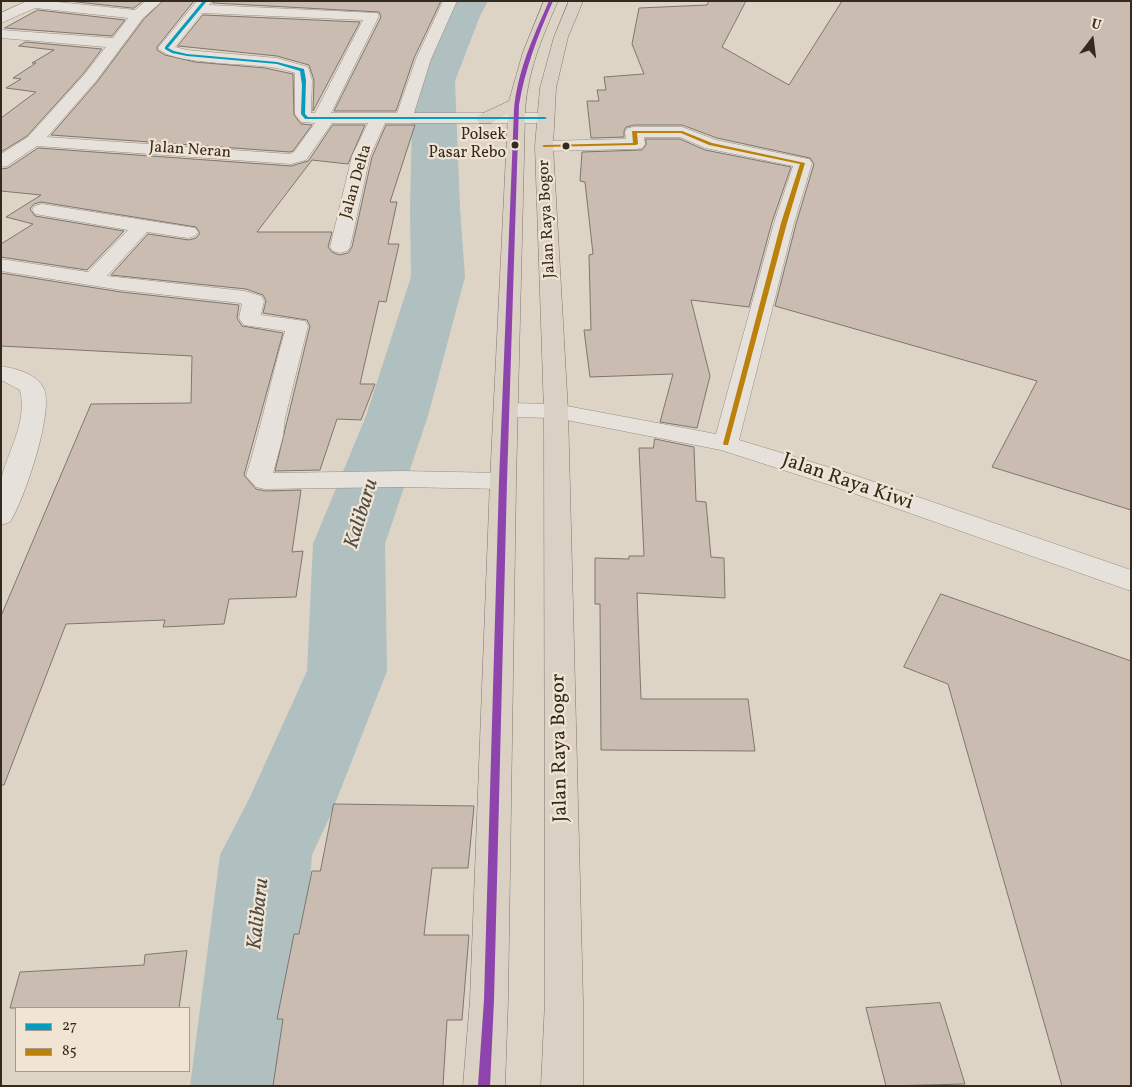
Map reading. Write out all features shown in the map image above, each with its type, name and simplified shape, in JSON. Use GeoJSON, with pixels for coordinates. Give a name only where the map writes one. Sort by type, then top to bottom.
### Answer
{"type":"FeatureCollection","features":[{"type":"Feature","properties":{"kind":"highway","name":"Jalan Raya Bogor"},"geometry":{"type":"LineString","coordinates":[[484,1086],[516,119],[533,45],[551,1]]}},
{"type":"Feature","properties":{"kind":"highway","name":"Jalan Raya Bogor"},"geometry":{"type":"LineString","coordinates":[[562,1086],[564,1001],[556,411],[544,146],[548,88],[557,52],[576,1]]}},
{"type":"Feature","properties":{"kind":"highway"},"geometry":{"type":"LineString","coordinates":[[485,119],[516,119]]}},
{"type":"Feature","properties":{"kind":"highway"},"geometry":{"type":"LineString","coordinates":[[485,119],[516,119]]}},
{"type":"Feature","properties":{"kind":"street"},"geometry":{"type":"LineString","coordinates":[[339,1],[330,14],[202,5],[166,48],[210,58],[276,63],[302,70],[305,78],[302,95],[302,114],[307,118],[485,119]]}},
{"type":"Feature","properties":{"kind":"street"},"geometry":{"type":"LineString","coordinates":[[404,119],[410,95],[423,60],[450,1]]}},
{"type":"Feature","properties":{"kind":"street"},"geometry":{"type":"LineString","coordinates":[[1,19],[37,2],[138,15]]}},
{"type":"Feature","properties":{"kind":"street"},"geometry":{"type":"LineString","coordinates":[[1,162],[34,141],[90,78],[138,15],[154,2]]}},
{"type":"Feature","properties":{"kind":"street","name":"Jalan Neran"},"geometry":{"type":"LineString","coordinates":[[34,141],[291,159],[300,156],[323,119],[372,17],[330,14]]}},
{"type":"Feature","properties":{"kind":"street"},"geometry":{"type":"LineString","coordinates":[[1,34],[115,43]]}},
{"type":"Feature","properties":{"kind":"street"},"geometry":{"type":"LineString","coordinates":[[516,119],[545,118]]}},
{"type":"Feature","properties":{"kind":"street","name":"Jalan Delta"},"geometry":{"type":"LineString","coordinates":[[340,247],[361,156],[378,119]]}},
{"type":"Feature","properties":{"kind":"street"},"geometry":{"type":"LineString","coordinates":[[544,146],[636,144],[634,132],[680,132],[719,146],[803,163],[784,223],[726,444]]}},
{"type":"Feature","properties":{"kind":"street"},"geometry":{"type":"LineString","coordinates":[[42,210],[188,232]]}},
{"type":"Feature","properties":{"kind":"street"},"geometry":{"type":"LineString","coordinates":[[92,280],[142,226]]}},
{"type":"Feature","properties":{"kind":"street"},"geometry":{"type":"LineString","coordinates":[[1,265],[92,280],[245,297],[253,301],[250,318],[252,320],[297,326],[273,418],[271,436],[259,476],[265,481],[401,479],[503,481]]}},
{"type":"Feature","properties":{"kind":"street"},"geometry":{"type":"LineString","coordinates":[[1,373],[23,381],[32,390],[35,404],[22,460],[1,516]]}},
{"type":"Feature","properties":{"kind":"street"},"geometry":{"type":"LineString","coordinates":[[507,410],[556,411]]}},
{"type":"Feature","properties":{"kind":"street","name":"Jalan Raya Kiwi"},"geometry":{"type":"LineString","coordinates":[[556,411],[726,444],[842,480],[1131,581]]}},
{"type":"Feature","properties":{"kind":"building"},"geometry":{"type":"Polygon","coordinates":[[[69,1],[143,1],[134,8],[69,1]]]}},
{"type":"Feature","properties":{"kind":"building"},"geometry":{"type":"Polygon","coordinates":[[[163,1],[194,1],[157,47],[157,50],[165,55],[195,62],[265,68],[293,74],[294,115],[301,124],[312,125],[293,151],[51,135],[97,82],[144,19],[163,1]]]}},
{"type":"Feature","properties":{"kind":"building"},"geometry":{"type":"Polygon","coordinates":[[[214,1],[441,1],[414,58],[396,111],[334,111],[381,17],[379,12],[213,3],[214,1]]]}},
{"type":"Feature","properties":{"kind":"building"},"geometry":{"type":"Polygon","coordinates":[[[709,1],[746,1],[722,47],[789,85],[842,1],[1131,1],[1131,510],[992,467],[1037,381],[775,306],[814,164],[810,158],[717,138],[682,125],[634,125],[626,127],[624,137],[591,138],[587,101],[599,101],[597,90],[606,90],[604,77],[644,74],[632,44],[639,8],[707,5],[709,1]]]}},
{"type":"Feature","properties":{"kind":"building"},"geometry":{"type":"Polygon","coordinates":[[[38,10],[125,20],[112,36],[5,28],[38,10]]]}},
{"type":"Feature","properties":{"kind":"building"},"geometry":{"type":"Polygon","coordinates":[[[203,15],[360,22],[313,111],[314,80],[309,65],[277,56],[178,46],[203,15]]]}},
{"type":"Feature","properties":{"kind":"building"},"geometry":{"type":"Polygon","coordinates":[[[26,42],[102,49],[83,74],[27,136],[1,152],[1,118],[36,92],[6,88],[21,79],[13,78],[36,63],[32,63],[54,50],[19,46],[26,42]]]}},
{"type":"Feature","properties":{"kind":"building"},"geometry":{"type":"Polygon","coordinates":[[[333,125],[365,125],[348,164],[312,160],[257,232],[332,232],[328,247],[332,252],[339,255],[348,253],[352,247],[372,157],[386,125],[415,125],[390,202],[397,202],[388,244],[399,244],[386,302],[379,301],[360,384],[375,384],[361,420],[337,419],[320,470],[275,471],[310,326],[307,320],[263,313],[266,301],[263,295],[246,289],[111,275],[148,234],[189,240],[196,238],[200,233],[196,227],[41,202],[34,204],[30,209],[35,216],[124,231],[87,270],[1,257],[1,244],[33,224],[6,217],[41,195],[1,191],[1,169],[8,168],[38,148],[291,166],[308,161],[333,125]]]}},
{"type":"Feature","properties":{"kind":"building"},"geometry":{"type":"Polygon","coordinates":[[[646,139],[680,139],[705,150],[791,167],[772,222],[749,307],[691,300],[710,376],[697,428],[660,422],[673,374],[590,377],[584,330],[591,330],[589,255],[593,254],[585,182],[580,181],[582,152],[642,150],[646,145],[646,139]]]}},
{"type":"Feature","properties":{"kind":"building"},"geometry":{"type":"Polygon","coordinates":[[[1,273],[121,292],[239,305],[237,318],[242,326],[283,333],[244,475],[256,489],[265,491],[301,490],[292,552],[303,551],[296,597],[229,599],[224,624],[163,627],[165,620],[66,624],[4,785],[1,785],[1,616],[91,404],[191,403],[192,356],[1,346],[1,273]]]}},
{"type":"Feature","properties":{"kind":"building"},"geometry":{"type":"Polygon","coordinates":[[[655,439],[694,447],[696,501],[706,502],[711,557],[724,558],[725,598],[637,593],[641,699],[748,699],[755,751],[601,750],[600,604],[595,604],[595,558],[629,559],[629,556],[644,556],[639,448],[653,448],[655,439]]]}},
{"type":"Feature","properties":{"kind":"building"},"geometry":{"type":"Polygon","coordinates":[[[941,594],[1131,661],[1131,1086],[1062,1086],[948,684],[904,667],[941,594]]]}},
{"type":"Feature","properties":{"kind":"building"},"geometry":{"type":"Polygon","coordinates":[[[334,804],[474,806],[468,868],[432,868],[424,935],[469,935],[462,1020],[447,1020],[443,1086],[273,1086],[283,1019],[277,1019],[294,934],[299,934],[312,871],[320,871],[334,804]]]}},
{"type":"Feature","properties":{"kind":"building"},"geometry":{"type":"Polygon","coordinates":[[[187,951],[179,1007],[10,1008],[20,972],[144,965],[145,955],[187,951]]]}},
{"type":"Feature","properties":{"kind":"building"},"geometry":{"type":"Polygon","coordinates":[[[940,1003],[965,1084],[886,1086],[866,1008],[940,1003]]]}},
{"type":"Feature","properties":{"kind":"waterway","name":"Kalibaru"},"geometry":{"type":"LineString","coordinates":[[243,1086],[266,855],[287,814],[347,671],[349,544],[397,416],[438,277],[435,208],[434,81],[461,16],[470,1]]}},
{"type":"Feature","properties":{"kind":"transit line","name":"27"},"geometry":{"type":"LineString","coordinates":[[205,1],[166,48],[173,52],[187,55],[277,63],[302,70],[304,80],[303,114],[307,118],[545,118]]}},
{"type":"Feature","properties":{"kind":"transit line"},"geometry":{"type":"LineString","coordinates":[[484,1086],[489,1000],[503,481],[517,110],[519,92],[526,65],[551,1]]}},
{"type":"Feature","properties":{"kind":"transit line","name":"85"},"geometry":{"type":"LineString","coordinates":[[544,146],[636,144],[634,132],[682,132],[711,144],[803,163],[784,223],[726,444]]}},
{"type":"Feature","properties":{"kind":"place","name":"Polsek Pasar Rebo"},"geometry":{"type":"Point","coordinates":[515,145]}}]}
